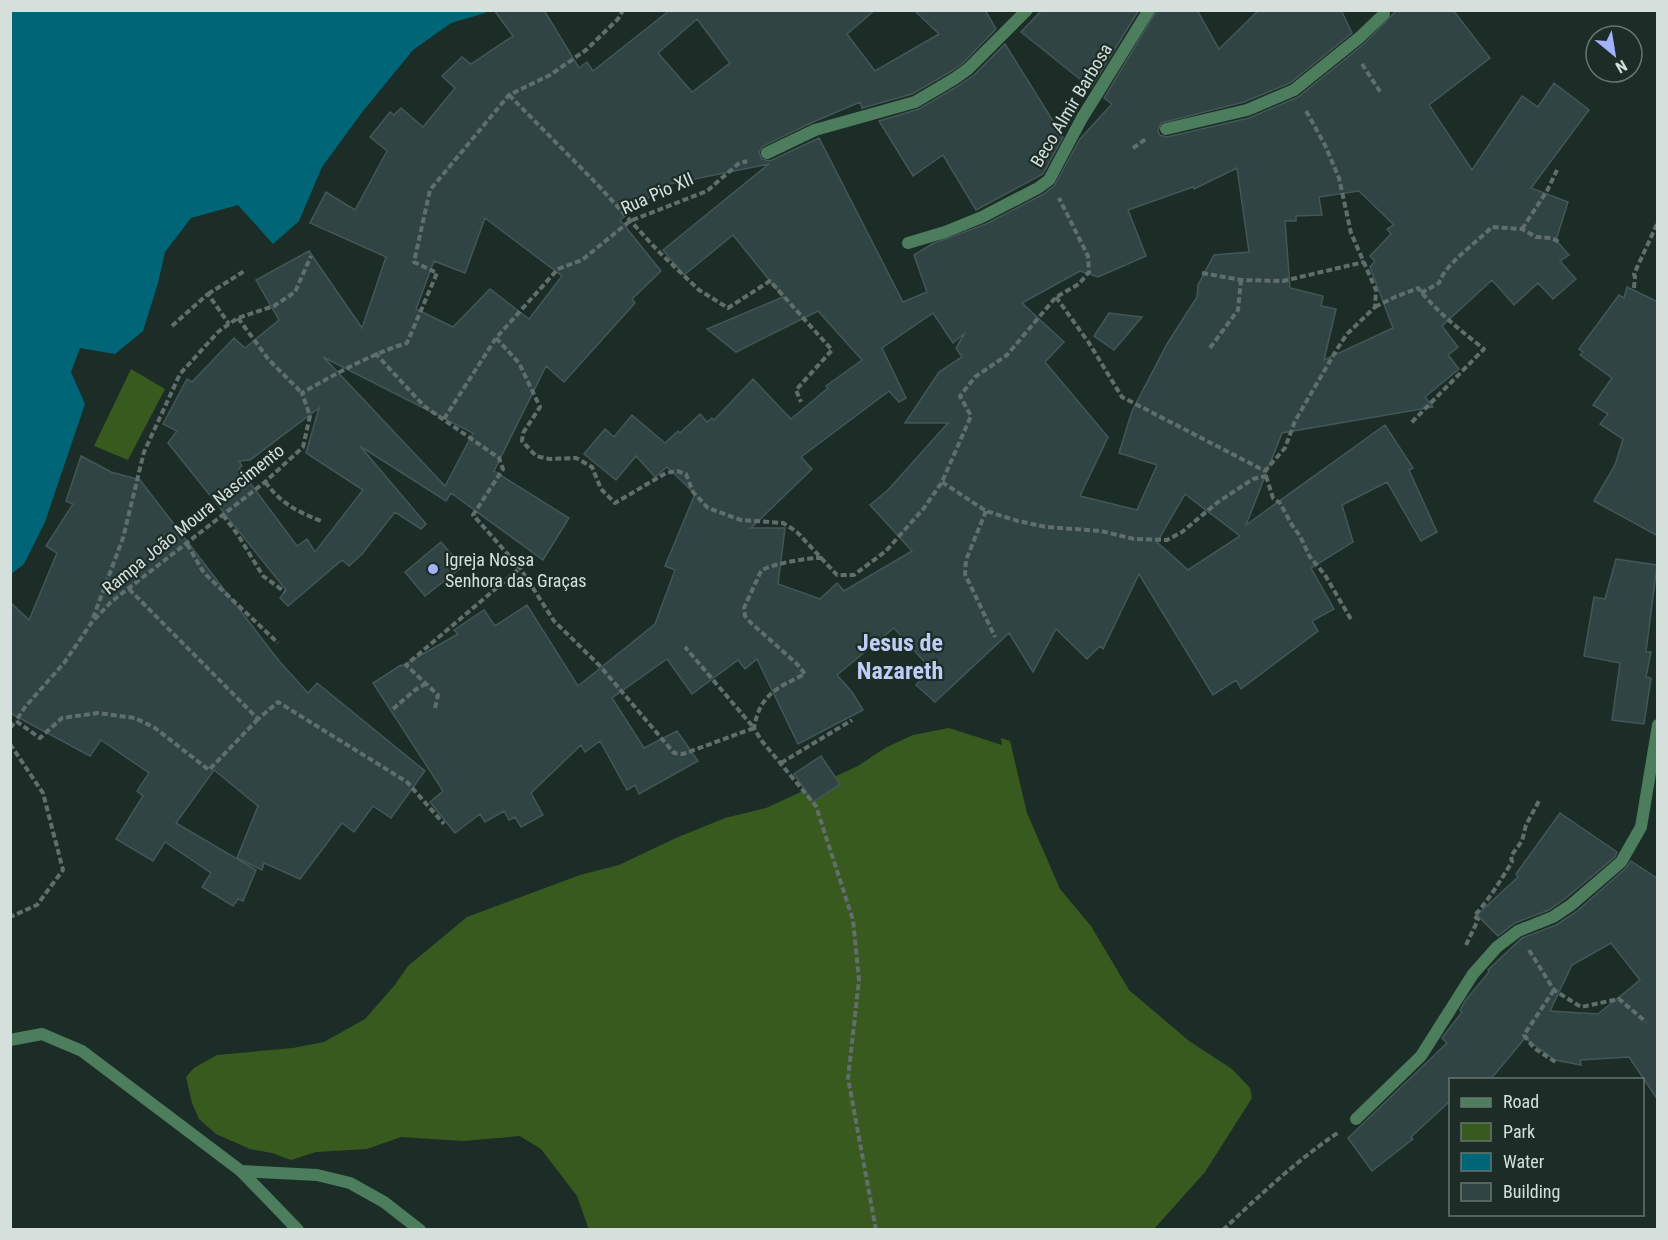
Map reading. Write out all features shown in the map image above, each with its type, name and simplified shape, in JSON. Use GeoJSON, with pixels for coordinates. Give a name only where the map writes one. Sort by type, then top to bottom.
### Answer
{"type":"FeatureCollection","features":[{"type":"Feature","properties":{"kind":"street"},"geometry":{"type":"LineString","coordinates":[[767,153],[815,130],[915,102],[968,69],[1027,10]]}},
{"type":"Feature","properties":{"kind":"street","name":"Beco Almir Barbosa"},"geometry":{"type":"LineString","coordinates":[[908,243],[945,232],[982,217],[1049,180],[1082,118],[1149,10]]}},
{"type":"Feature","properties":{"kind":"street"},"geometry":{"type":"LineString","coordinates":[[1365,16],[1386,12]]}},
{"type":"Feature","properties":{"kind":"street"},"geometry":{"type":"LineString","coordinates":[[1167,129],[1247,110],[1294,90],[1349,46],[1386,12]]}},
{"type":"Feature","properties":{"kind":"street"},"geometry":{"type":"LineString","coordinates":[[1356,1119],[1421,1056],[1473,974],[1497,947],[1518,931],[1553,917],[1571,905],[1621,862],[1641,827],[1658,725]]}},
{"type":"Feature","properties":{"kind":"street"},"geometry":{"type":"LineString","coordinates":[[10,1040],[42,1034],[82,1051],[241,1171],[298,1230]]}},
{"type":"Feature","properties":{"kind":"street"},"geometry":{"type":"LineString","coordinates":[[241,1171],[317,1175],[350,1183],[384,1202],[420,1230]]}},
{"type":"Feature","properties":{"kind":"path"},"geometry":{"type":"LineString","coordinates":[[238,318],[269,360],[302,393],[375,353],[407,343],[437,273],[414,262],[430,190],[509,95],[550,75],[586,50],[618,19],[623,10]]}},
{"type":"Feature","properties":{"kind":"path"},"geometry":{"type":"LineString","coordinates":[[1349,46],[1381,93]]}},
{"type":"Feature","properties":{"kind":"path"},"geometry":{"type":"LineString","coordinates":[[1294,90],[1313,122],[1339,178],[1351,233],[1376,290],[1374,307]]}},
{"type":"Feature","properties":{"kind":"path"},"geometry":{"type":"LineString","coordinates":[[509,95],[596,183],[658,251],[699,290],[728,308],[770,281],[832,350],[796,390],[801,402]]}},
{"type":"Feature","properties":{"kind":"path","name":"Rua Pio XII"},"geometry":{"type":"LineString","coordinates":[[444,419],[496,338],[558,269],[582,260],[630,221],[707,191],[738,164],[767,153]]}},
{"type":"Feature","properties":{"kind":"path"},"geometry":{"type":"LineString","coordinates":[[1522,229],[1547,191],[1557,170]]}},
{"type":"Feature","properties":{"kind":"path"},"geometry":{"type":"LineString","coordinates":[[496,338],[519,363],[540,407],[523,433],[522,441],[536,456],[549,459],[576,458],[592,467],[601,489],[615,503],[666,473],[677,471],[686,474],[693,492],[708,508],[741,520],[783,523],[796,531],[837,575],[854,575],[886,551],[924,508],[942,482],[971,416],[960,396],[975,377],[1007,355],[1056,297],[1079,284],[1089,272],[1088,256],[1049,180]]}},
{"type":"Feature","properties":{"kind":"path"},"geometry":{"type":"LineString","coordinates":[[1634,288],[1634,274],[1658,222]]}},
{"type":"Feature","properties":{"kind":"path"},"geometry":{"type":"LineString","coordinates":[[1422,293],[1439,283],[1458,258],[1492,227],[1522,229],[1536,237],[1552,238],[1559,242]]}},
{"type":"Feature","properties":{"kind":"path"},"geometry":{"type":"LineString","coordinates":[[92,622],[123,538],[144,452],[180,374],[218,332],[229,324],[238,318],[274,306],[295,292],[311,256]]}},
{"type":"Feature","properties":{"kind":"path"},"geometry":{"type":"LineString","coordinates":[[1202,273],[1241,280],[1283,281],[1364,262]]}},
{"type":"Feature","properties":{"kind":"path"},"geometry":{"type":"LineString","coordinates":[[172,326],[208,294],[246,270]]}},
{"type":"Feature","properties":{"kind":"path"},"geometry":{"type":"LineString","coordinates":[[1210,348],[1238,310],[1241,280]]}},
{"type":"Feature","properties":{"kind":"path"},"geometry":{"type":"LineString","coordinates":[[942,482],[986,511],[1018,521],[1046,527],[1101,531],[1134,539],[1167,540],[1182,532],[1218,502],[1253,479],[1265,474],[1285,448],[1300,412],[1347,334],[1374,307],[1418,288],[1443,316],[1484,349],[1411,423]]}},
{"type":"Feature","properties":{"kind":"path"},"geometry":{"type":"LineString","coordinates":[[208,294],[229,324]]}},
{"type":"Feature","properties":{"kind":"path"},"geometry":{"type":"LineString","coordinates":[[1056,297],[1089,343],[1122,397],[1265,474],[1273,498],[1280,503],[1310,557],[1325,575],[1352,621]]}},
{"type":"Feature","properties":{"kind":"path"},"geometry":{"type":"LineString","coordinates":[[375,353],[424,406],[500,458],[503,469],[473,515],[520,568],[554,621],[600,666],[674,753],[683,754],[754,728],[768,694],[805,674],[772,640],[751,623],[745,616],[744,608],[761,571],[765,568],[810,557],[822,558]]}},
{"type":"Feature","properties":{"kind":"path","name":"Rampa João Moura Nascimento"},"geometry":{"type":"LineString","coordinates":[[10,728],[25,707],[64,663],[92,622],[111,602],[265,482],[303,447],[310,417],[302,393]]}},
{"type":"Feature","properties":{"kind":"path"},"geometry":{"type":"LineString","coordinates":[[265,482],[274,494],[291,508],[321,521]]}},
{"type":"Feature","properties":{"kind":"path"},"geometry":{"type":"LineString","coordinates":[[986,511],[966,560],[965,574],[995,637]]}},
{"type":"Feature","properties":{"kind":"path"},"geometry":{"type":"LineString","coordinates":[[223,515],[263,576],[285,592]]}},
{"type":"Feature","properties":{"kind":"path"},"geometry":{"type":"LineString","coordinates":[[187,544],[204,573],[278,643]]}},
{"type":"Feature","properties":{"kind":"path"},"geometry":{"type":"LineString","coordinates":[[435,708],[438,694],[406,665],[520,568]]}},
{"type":"Feature","properties":{"kind":"path"},"geometry":{"type":"LineString","coordinates":[[129,589],[258,719]]}},
{"type":"Feature","properties":{"kind":"path"},"geometry":{"type":"LineString","coordinates":[[685,647],[816,806],[853,920],[859,980],[848,1078],[876,1230]]}},
{"type":"Feature","properties":{"kind":"path"},"geometry":{"type":"LineString","coordinates":[[393,709],[427,683]]}},
{"type":"Feature","properties":{"kind":"path"},"geometry":{"type":"LineString","coordinates":[[16,721],[40,738],[62,718],[98,713],[135,718],[155,728],[209,770],[258,719],[278,702],[407,782],[444,824]]}},
{"type":"Feature","properties":{"kind":"path"},"geometry":{"type":"LineString","coordinates":[[81,711],[82,717]]}},
{"type":"Feature","properties":{"kind":"path"},"geometry":{"type":"LineString","coordinates":[[782,763],[852,720]]}},
{"type":"Feature","properties":{"kind":"path"},"geometry":{"type":"LineString","coordinates":[[10,744],[43,793],[63,870],[37,906],[10,917]]}},
{"type":"Feature","properties":{"kind":"path"},"geometry":{"type":"LineString","coordinates":[[1485,904],[1493,888],[1512,862],[1511,856],[1522,841],[1526,825],[1540,799]]}},
{"type":"Feature","properties":{"kind":"path"},"geometry":{"type":"LineString","coordinates":[[1518,931],[1554,990],[1581,1007],[1619,999],[1646,1022]]}},
{"type":"Feature","properties":{"kind":"path"},"geometry":{"type":"LineString","coordinates":[[1554,990],[1524,1035],[1534,1048],[1557,1063]]}},
{"type":"Feature","properties":{"kind":"path"},"geometry":{"type":"LineString","coordinates":[[1223,1230],[1287,1172],[1356,1119]]}},
{"type":"Feature","properties":{"kind":"green space"},"geometry":{"type":"Polygon","coordinates":[[[131,369],[165,389],[128,460],[94,446],[131,369]]]}},
{"type":"Feature","properties":{"kind":"green space"},"geometry":{"type":"Polygon","coordinates":[[[949,728],[1002,745],[1001,738],[1010,741],[1027,813],[1060,889],[1091,926],[1129,990],[1189,1041],[1232,1069],[1250,1088],[1252,1098],[1205,1172],[1154,1229],[589,1230],[577,1196],[541,1149],[520,1136],[463,1141],[401,1137],[367,1149],[316,1152],[291,1160],[272,1153],[250,1149],[216,1134],[199,1119],[192,1103],[186,1077],[194,1068],[217,1055],[293,1048],[324,1042],[365,1019],[408,966],[467,917],[580,875],[619,865],[725,818],[766,808],[858,766],[885,748],[913,735],[949,728]]]}},
{"type":"Feature","properties":{"kind":"water"},"geometry":{"type":"Polygon","coordinates":[[[11,10],[487,11],[451,23],[413,50],[363,111],[322,167],[299,221],[273,244],[238,205],[191,218],[165,252],[143,331],[115,354],[80,348],[71,372],[85,404],[45,522],[24,564],[11,574],[11,10]]]}},
{"type":"Feature","properties":{"kind":"building"},"geometry":{"type":"Polygon","coordinates":[[[494,10],[544,10],[579,68],[587,62],[593,71],[670,10],[875,10],[847,34],[875,71],[939,34],[914,10],[985,10],[996,29],[963,63],[950,72],[912,94],[862,108],[860,102],[763,146],[759,152],[762,159],[770,161],[819,138],[903,302],[927,292],[914,255],[932,244],[986,224],[1042,195],[1054,186],[1080,139],[1112,104],[1104,98],[1157,10],[1197,10],[1219,49],[1259,10],[1341,10],[1352,33],[1290,83],[1244,102],[1161,123],[1158,131],[1160,135],[1167,137],[1249,118],[1298,97],[1365,43],[1397,10],[1453,10],[1490,58],[1429,105],[1472,170],[1522,96],[1538,107],[1554,83],[1589,110],[1531,188],[1568,202],[1556,240],[1569,255],[1560,261],[1576,279],[1553,299],[1538,283],[1514,305],[1492,280],[1442,326],[1458,347],[1448,355],[1459,369],[1425,397],[1433,407],[1282,433],[1246,525],[1385,425],[1413,468],[1409,470],[1437,532],[1421,541],[1387,482],[1342,505],[1353,542],[1311,568],[1334,609],[1312,621],[1318,631],[1241,689],[1236,680],[1213,695],[1139,574],[1103,649],[1100,646],[1087,659],[1056,629],[1033,672],[1009,633],[935,702],[916,685],[930,668],[894,628],[837,675],[852,692],[863,710],[798,744],[757,659],[745,669],[738,660],[692,694],[667,659],[612,698],[644,748],[677,731],[698,761],[639,794],[635,785],[627,790],[600,741],[585,752],[581,745],[531,793],[543,815],[521,827],[515,817],[509,820],[504,811],[485,822],[480,814],[455,833],[430,802],[443,791],[373,683],[458,634],[454,630],[484,610],[495,626],[527,605],[578,686],[655,624],[675,570],[665,566],[695,494],[667,467],[655,477],[636,456],[616,480],[584,454],[605,429],[614,437],[632,415],[665,443],[678,431],[680,433],[700,414],[707,422],[712,418],[714,420],[753,379],[791,419],[828,388],[826,386],[862,360],[818,311],[736,352],[707,329],[783,297],[733,235],[684,275],[663,250],[769,164],[665,185],[620,220],[661,271],[632,299],[635,303],[564,382],[546,366],[494,471],[569,518],[543,560],[451,493],[446,501],[360,446],[426,524],[421,529],[395,512],[362,554],[349,566],[342,560],[288,606],[280,598],[286,590],[168,443],[177,431],[163,424],[187,379],[192,382],[234,338],[245,348],[279,320],[256,280],[309,251],[362,328],[386,257],[310,223],[326,192],[355,210],[387,151],[370,137],[390,112],[394,115],[401,108],[423,127],[455,88],[442,76],[462,57],[471,64],[513,36],[494,10]],[[697,19],[658,53],[692,92],[730,63],[697,19]],[[1237,168],[1194,189],[1193,187],[1128,210],[1146,256],[1098,277],[1080,271],[1022,303],[1064,342],[1045,362],[1108,437],[1080,496],[1137,510],[1157,465],[1119,453],[1132,411],[1167,344],[1197,297],[1198,285],[1214,255],[1249,252],[1237,168]],[[1359,191],[1319,197],[1322,215],[1296,216],[1296,221],[1285,221],[1290,288],[1323,296],[1321,306],[1336,309],[1324,360],[1393,328],[1370,267],[1375,261],[1370,256],[1391,234],[1387,229],[1394,225],[1359,191]],[[485,218],[465,273],[434,261],[416,309],[453,327],[490,289],[529,319],[562,276],[485,218]],[[933,313],[882,348],[906,398],[899,402],[889,391],[801,457],[812,469],[751,528],[785,528],[778,584],[820,599],[837,583],[844,591],[912,551],[870,505],[888,490],[948,423],[905,423],[939,372],[962,357],[956,348],[965,333],[953,343],[933,313]],[[323,357],[331,365],[445,486],[473,433],[323,357]],[[319,408],[250,460],[239,461],[242,466],[239,468],[297,546],[307,539],[315,552],[363,490],[306,453],[319,408]],[[1185,494],[1157,542],[1188,570],[1240,536],[1185,494]]]}},
{"type":"Feature","properties":{"kind":"building"},"geometry":{"type":"Polygon","coordinates":[[[1042,10],[1139,10],[1091,88],[1021,32],[1042,10]]]}},
{"type":"Feature","properties":{"kind":"building"},"geometry":{"type":"Polygon","coordinates":[[[1005,44],[1063,137],[1043,174],[976,210],[943,155],[913,176],[879,121],[919,109],[958,86],[974,75],[1005,44]]]}},
{"type":"Feature","properties":{"kind":"building"},"geometry":{"type":"Polygon","coordinates":[[[1627,287],[1658,302],[1658,536],[1594,501],[1615,465],[1623,439],[1600,424],[1608,414],[1593,405],[1612,378],[1580,355],[1583,352],[1579,349],[1619,295],[1624,298],[1627,287]]]}},
{"type":"Feature","properties":{"kind":"building"},"geometry":{"type":"Polygon","coordinates":[[[1109,313],[1142,317],[1114,350],[1094,336],[1109,313]]]}},
{"type":"Feature","properties":{"kind":"building"},"geometry":{"type":"Polygon","coordinates":[[[81,456],[111,472],[140,480],[279,661],[308,693],[317,683],[425,771],[391,818],[373,806],[354,832],[342,823],[300,879],[264,863],[262,870],[237,858],[258,806],[214,770],[176,823],[256,870],[243,901],[238,899],[233,906],[202,887],[211,873],[165,842],[153,861],[116,839],[143,796],[137,791],[149,773],[101,740],[90,756],[10,713],[10,602],[29,620],[57,553],[46,546],[73,504],[66,501],[81,456]]]}},
{"type":"Feature","properties":{"kind":"building","name":"Igreja Nossa Senhora das Graças"},"geometry":{"type":"Polygon","coordinates":[[[441,542],[462,567],[425,596],[405,572],[441,542]]]}},
{"type":"Feature","properties":{"kind":"building"},"geometry":{"type":"Polygon","coordinates":[[[1616,559],[1657,565],[1646,652],[1651,652],[1646,677],[1651,678],[1644,724],[1612,720],[1620,663],[1584,656],[1594,597],[1605,599],[1616,559]]]}},
{"type":"Feature","properties":{"kind":"building"},"geometry":{"type":"Polygon","coordinates":[[[821,756],[840,784],[813,802],[794,774],[821,756]]]}},
{"type":"Feature","properties":{"kind":"building"},"geometry":{"type":"Polygon","coordinates":[[[1560,813],[1617,852],[1615,857],[1549,910],[1515,923],[1498,936],[1477,915],[1518,877],[1516,874],[1560,813]]]}},
{"type":"Feature","properties":{"kind":"building"},"geometry":{"type":"Polygon","coordinates":[[[1631,861],[1658,879],[1658,1100],[1629,1057],[1580,1060],[1581,1065],[1555,1060],[1525,1038],[1492,1078],[1449,1078],[1449,1102],[1411,1137],[1413,1139],[1372,1171],[1348,1138],[1447,1043],[1442,1038],[1462,1012],[1460,1010],[1465,1001],[1489,972],[1488,970],[1522,938],[1556,925],[1576,912],[1631,861]],[[1611,943],[1572,965],[1550,1011],[1598,1014],[1640,980],[1611,943]]]}},
{"type":"Feature","properties":{"kind":"place","name":"Igreja Nossa Senhora das Graças"},"geometry":{"type":"Point","coordinates":[433,569]}},
{"type":"Feature","properties":{"kind":"district","name":"Jesus de Nazareth"},"geometry":{"type":"Point","coordinates":[900,657]}}]}
